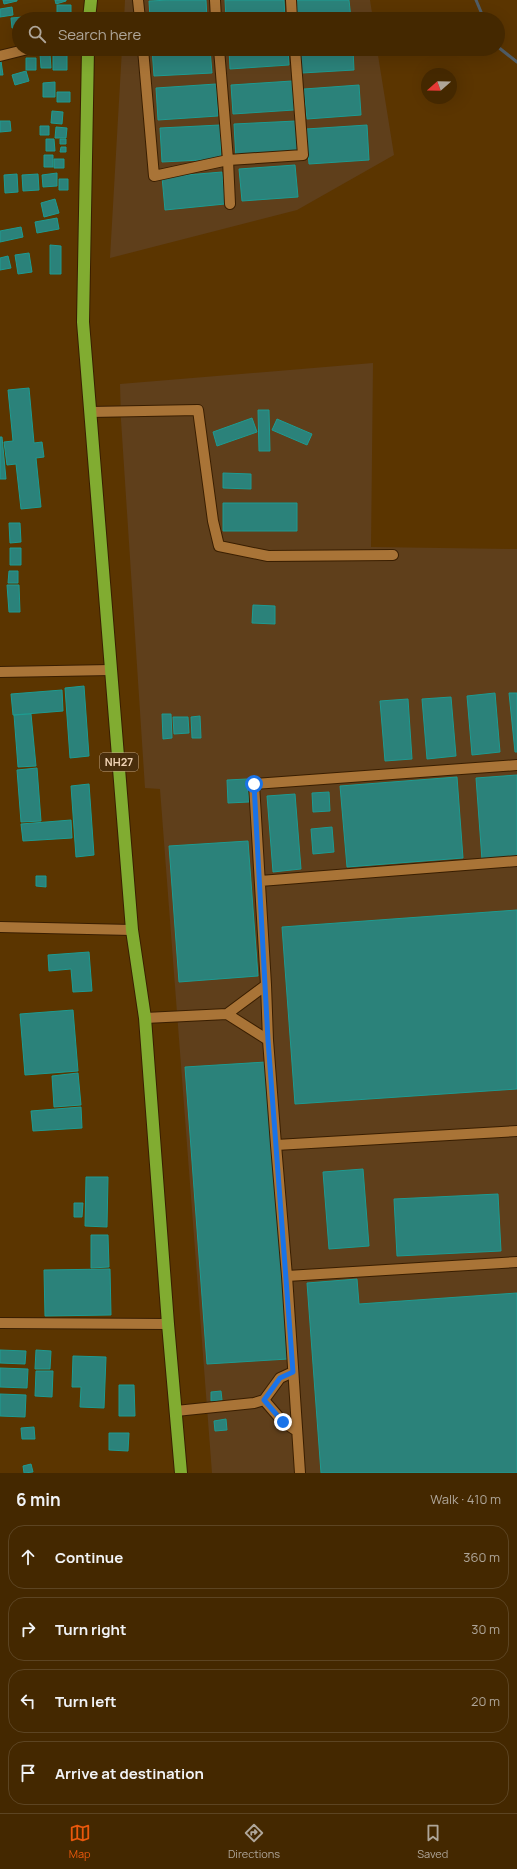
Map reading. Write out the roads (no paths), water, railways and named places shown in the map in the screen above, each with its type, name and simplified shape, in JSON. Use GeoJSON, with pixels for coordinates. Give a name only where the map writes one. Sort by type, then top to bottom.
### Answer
{"type":"FeatureCollection","features":[{"type":"Feature","properties":{"kind":"highway"},"geometry":{"type":"LineString","coordinates":[[90,12],[91,0]]}},
{"type":"Feature","properties":{"kind":"highway","name":"NH27"},"geometry":{"type":"LineString","coordinates":[[88,56],[83,322],[132,930],[145,1018],[168,1324],[181,1473]]}},
{"type":"Feature","properties":{"kind":"street"},"geometry":{"type":"LineString","coordinates":[[138,0],[139,12]]}},
{"type":"Feature","properties":{"kind":"street"},"geometry":{"type":"LineString","coordinates":[[215,0],[216,12]]}},
{"type":"Feature","properties":{"kind":"street"},"geometry":{"type":"LineString","coordinates":[[291,0],[292,12]]}},
{"type":"Feature","properties":{"kind":"street"},"geometry":{"type":"LineString","coordinates":[[0,56],[12,53]]}},
{"type":"Feature","properties":{"kind":"street"},"geometry":{"type":"LineString","coordinates":[[144,56],[154,176],[228,160],[303,155],[296,56]]}},
{"type":"Feature","properties":{"kind":"street"},"geometry":{"type":"LineString","coordinates":[[220,56],[230,204]]}},
{"type":"Feature","properties":{"kind":"street"},"geometry":{"type":"LineString","coordinates":[[90,412],[198,410],[213,521],[219,546],[268,556],[393,555]]}},
{"type":"Feature","properties":{"kind":"street"},"geometry":{"type":"LineString","coordinates":[[0,672],[111,670]]}},
{"type":"Feature","properties":{"kind":"street"},"geometry":{"type":"LineString","coordinates":[[300,1473],[287,1276],[268,1040],[254,784],[517,765]]}},
{"type":"Feature","properties":{"kind":"street"},"geometry":{"type":"LineString","coordinates":[[260,881],[517,861]]}},
{"type":"Feature","properties":{"kind":"street"},"geometry":{"type":"LineString","coordinates":[[0,927],[132,930]]}},
{"type":"Feature","properties":{"kind":"street"},"geometry":{"type":"LineString","coordinates":[[145,1018],[228,1014],[266,985]]}},
{"type":"Feature","properties":{"kind":"street"},"geometry":{"type":"LineString","coordinates":[[228,1014],[268,1040]]}},
{"type":"Feature","properties":{"kind":"street"},"geometry":{"type":"LineString","coordinates":[[276,1145],[517,1131]]}},
{"type":"Feature","properties":{"kind":"street"},"geometry":{"type":"LineString","coordinates":[[287,1276],[517,1262]]}},
{"type":"Feature","properties":{"kind":"street"},"geometry":{"type":"LineString","coordinates":[[0,1323],[168,1324]]}},
{"type":"Feature","properties":{"kind":"street"},"geometry":{"type":"LineString","coordinates":[[176,1411],[254,1403],[264,1400],[280,1378],[293,1372]]}},
{"type":"Feature","properties":{"kind":"street"},"geometry":{"type":"LineString","coordinates":[[264,1400],[283,1422],[297,1431]]}},
{"type":"Feature","properties":{"kind":"waterway"},"geometry":{"type":"LineString","coordinates":[[476,0],[481,12]]}},
{"type":"Feature","properties":{"kind":"waterway"},"geometry":{"type":"LineString","coordinates":[[505,53],[517,62]]}}]}
